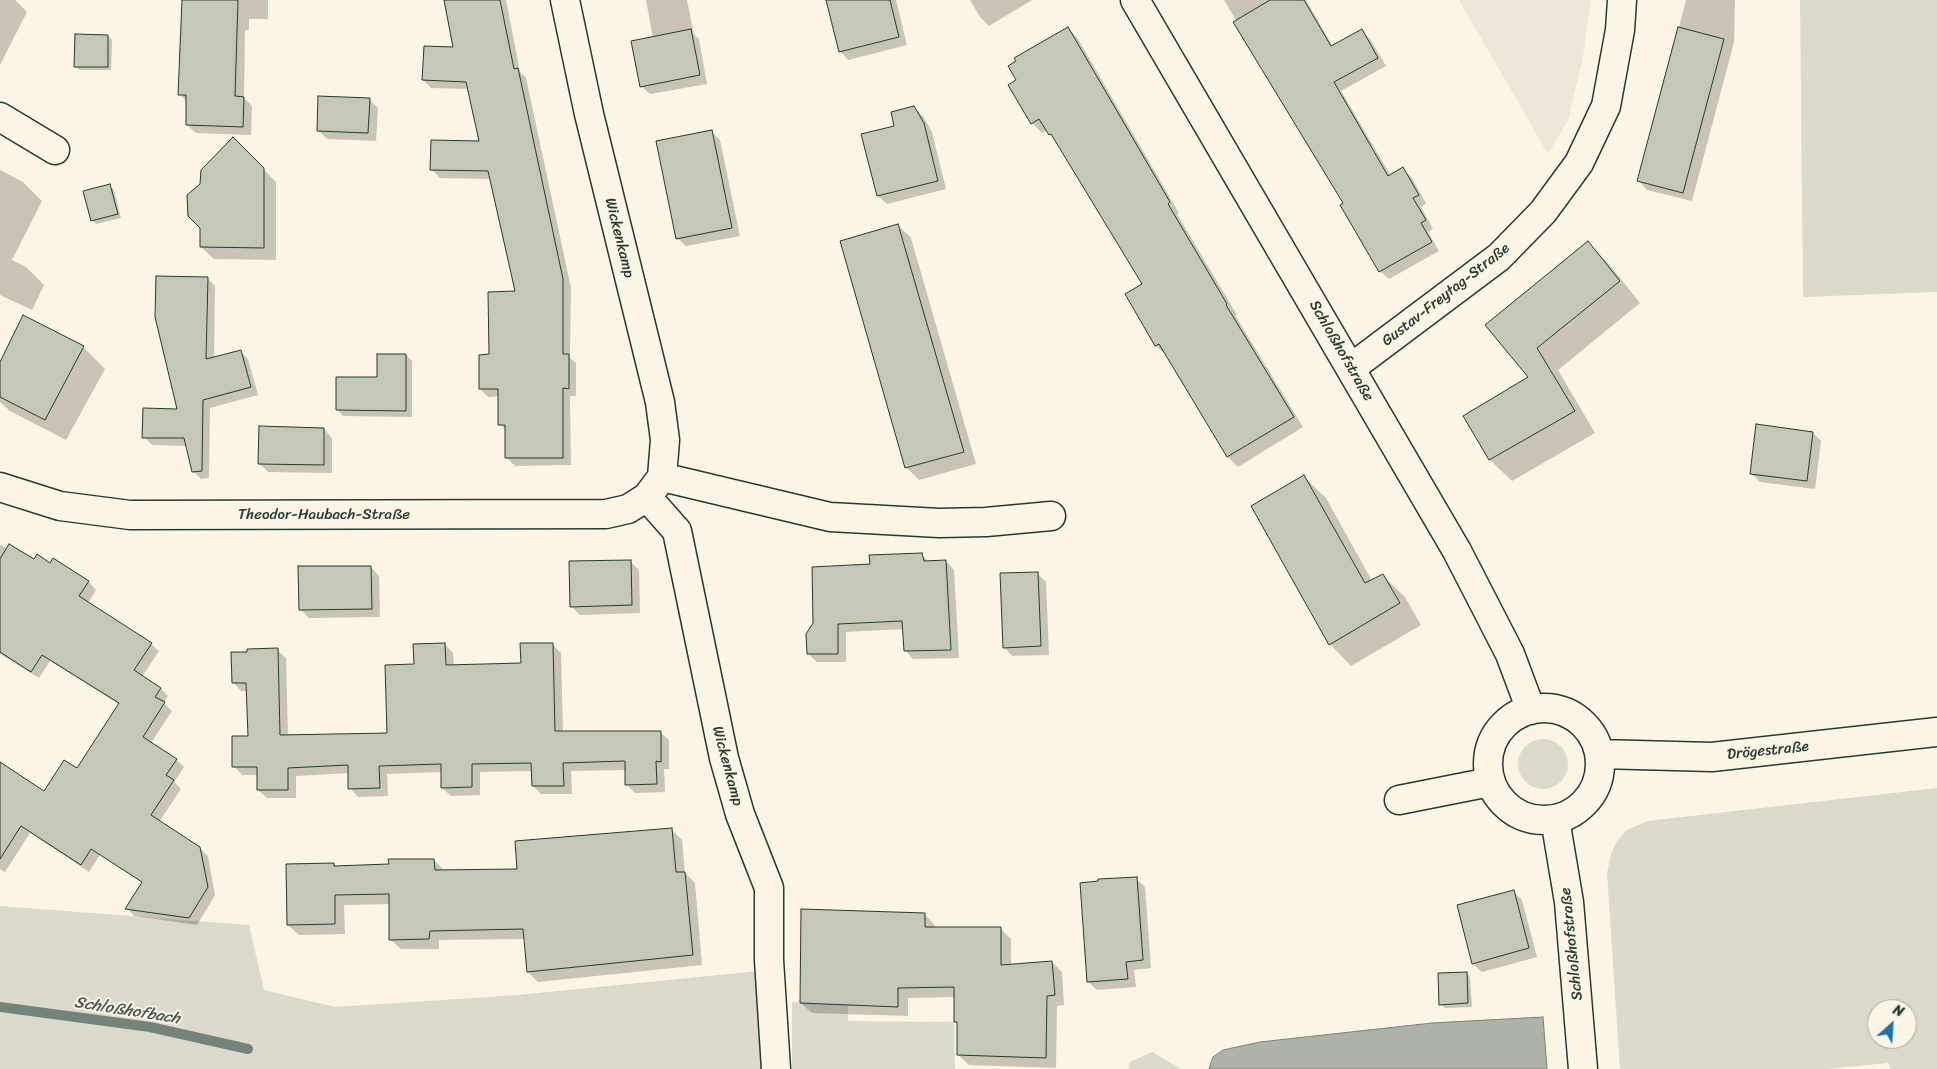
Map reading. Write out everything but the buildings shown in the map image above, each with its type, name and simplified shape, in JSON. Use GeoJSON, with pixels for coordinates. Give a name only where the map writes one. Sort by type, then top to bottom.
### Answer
{"type":"FeatureCollection","features":[{"type":"Feature","properties":{"kind":"street","name":"Wickenkamp"},"geometry":{"type":"LineString","coordinates":[[564,0],[589,114],[660,402],[665,440],[655,487],[669,520],[677,531],[724,758],[740,814],[768,888],[776,1069]]}},
{"type":"Feature","properties":{"kind":"street","name":"Schloßhofstraße"},"geometry":{"type":"LineString","coordinates":[[1136,0],[1471,576],[1510,654],[1531,710]]}},
{"type":"Feature","properties":{"kind":"street","name":"Gustav-Freytag-Straße"},"geometry":{"type":"LineString","coordinates":[[1351,368],[1499,257],[1543,212],[1579,163],[1606,106],[1620,30],[1622,0]]}},
{"type":"Feature","properties":{"kind":"street"},"geometry":{"type":"LineString","coordinates":[[0,117],[55,150]]}},
{"type":"Feature","properties":{"kind":"street","name":"Theodor-Haubach-Straße"},"geometry":{"type":"LineString","coordinates":[[0,487],[60,506],[130,515],[606,514],[628,509],[655,487]]}},
{"type":"Feature","properties":{"kind":"street"},"geometry":{"type":"LineString","coordinates":[[655,487],[830,517],[939,523],[986,522],[1051,516]]}},
{"type":"Feature","properties":{"kind":"street"},"geometry":{"type":"LineString","coordinates":[[1555,709],[1574,718],[1589,731],[1599,754],[1599,774],[1593,791],[1583,804],[1568,814],[1555,819],[1531,818],[1512,810],[1502,801],[1490,782],[1488,763],[1490,749],[1496,736],[1504,725],[1515,716],[1531,710],[1555,709]]}},
{"type":"Feature","properties":{"kind":"street","name":"Drögestraße"},"geometry":{"type":"LineString","coordinates":[[1599,754],[1712,757],[1937,732]]}},
{"type":"Feature","properties":{"kind":"street"},"geometry":{"type":"LineString","coordinates":[[1399,800],[1490,782]]}},
{"type":"Feature","properties":{"kind":"street","name":"Schloßhofstraße"},"geometry":{"type":"LineString","coordinates":[[1555,819],[1568,902],[1583,1069]]}},
{"type":"Feature","properties":{"kind":"shaded area"},"geometry":{"type":"Polygon","coordinates":[[[1459,0],[1591,0],[1582,62],[1568,120],[1548,154],[1459,0]]]}},
{"type":"Feature","properties":{"kind":"shaded area"},"geometry":{"type":"Polygon","coordinates":[[[1800,0],[1937,0],[1937,292],[1803,297],[1800,0]]]}},
{"type":"Feature","properties":{"kind":"shaded area"},"geometry":{"type":"Polygon","coordinates":[[[1538,739],[1548,739],[1561,746],[1568,759],[1568,769],[1561,782],[1548,789],[1538,789],[1529,785],[1522,778],[1518,769],[1518,759],[1522,750],[1529,743],[1538,739]]]}},
{"type":"Feature","properties":{"kind":"shaded area"},"geometry":{"type":"Polygon","coordinates":[[[1937,788],[1937,1069],[1891,1069],[1888,1063],[1827,1069],[1620,1069],[1607,873],[1611,854],[1617,841],[1627,830],[1647,821],[1937,788]]]}},
{"type":"Feature","properties":{"kind":"shaded area"},"geometry":{"type":"Polygon","coordinates":[[[0,906],[249,925],[264,990],[335,1007],[518,995],[759,971],[762,1069],[0,1069],[0,906]]]}},
{"type":"Feature","properties":{"kind":"shaded area"},"geometry":{"type":"Polygon","coordinates":[[[792,1002],[848,1005],[848,1021],[954,1022],[955,1069],[792,1069],[792,1002]]]}},
{"type":"Feature","properties":{"kind":"shaded area"},"geometry":{"type":"Polygon","coordinates":[[[1543,1017],[1547,1069],[1209,1069],[1213,1057],[1223,1050],[1260,1042],[1432,1023],[1543,1017]]]}},
{"type":"Feature","properties":{"kind":"shaded area"},"geometry":{"type":"Polygon","coordinates":[[[1152,1052],[1181,1069],[1128,1069],[1130,1062],[1152,1052]]]}},
{"type":"Feature","properties":{"kind":"waterway","name":"Schloßhofbach"},"geometry":{"type":"LineString","coordinates":[[0,1007],[150,1027],[248,1049]]}}]}
